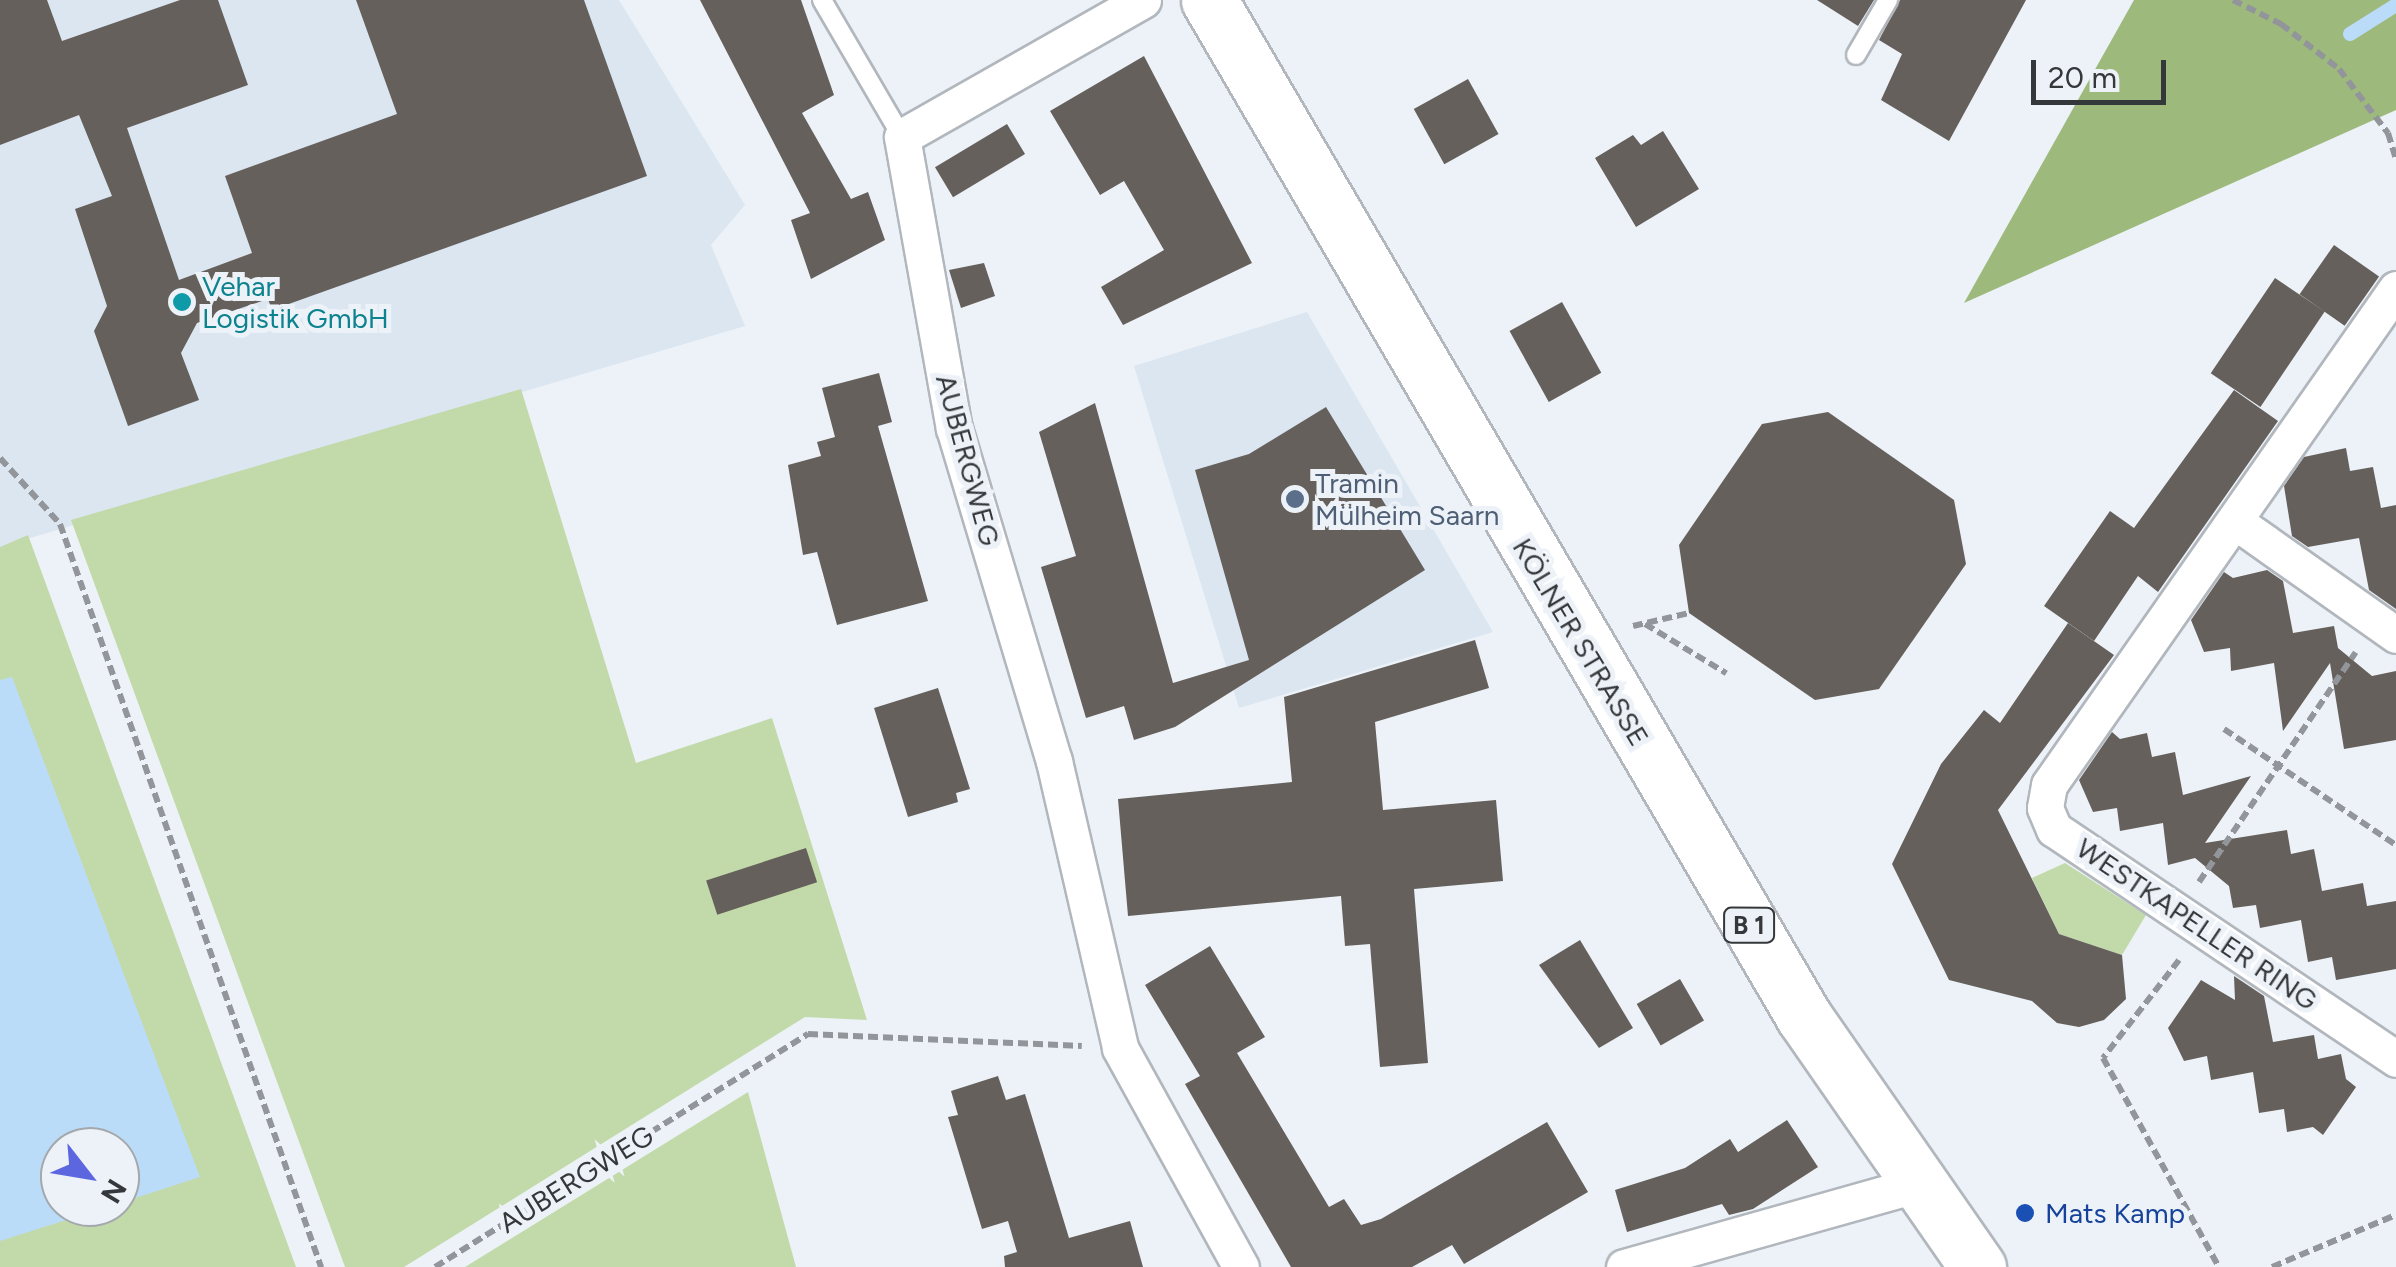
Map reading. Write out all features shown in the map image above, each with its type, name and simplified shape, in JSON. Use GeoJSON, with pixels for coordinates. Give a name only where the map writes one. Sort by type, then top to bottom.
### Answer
{"type":"FeatureCollection","features":[{"type":"Feature","properties":{"kind":"main road","name":"KÖLNER STRASSE"},"geometry":{"type":"LineString","coordinates":[[1209,0],[1804,1018],[1978,1267]]}},
{"type":"Feature","properties":{"kind":"street"},"geometry":{"type":"LineString","coordinates":[[902,137],[1143,0]]}},
{"type":"Feature","properties":{"kind":"street","name":"AUBERGWEG"},"geometry":{"type":"LineString","coordinates":[[902,137],[954,428],[1054,760],[1120,1048],[1241,1267]]}},
{"type":"Feature","properties":{"kind":"street","name":"WESTKAPELLER RING"},"geometry":{"type":"LineString","coordinates":[[2396,290],[2049,786],[2045,808],[2054,829],[2193,918],[2396,1059]]}},
{"type":"Feature","properties":{"kind":"street"},"geometry":{"type":"LineString","coordinates":[[2236,522],[2386,629]]}},
{"type":"Feature","properties":{"kind":"street"},"geometry":{"type":"LineString","coordinates":[[1624,1267],[1919,1184]]}},
{"type":"Feature","properties":{"kind":"lane"},"geometry":{"type":"LineString","coordinates":[[822,0],[902,137]]}},
{"type":"Feature","properties":{"kind":"lane"},"geometry":{"type":"LineString","coordinates":[[1856,55],[1888,0]]}},
{"type":"Feature","properties":{"kind":"path"},"geometry":{"type":"LineString","coordinates":[[2234,0],[2340,69],[2388,133],[2396,160]]}},
{"type":"Feature","properties":{"kind":"path"},"geometry":{"type":"LineString","coordinates":[[0,458],[60,524],[320,1267]]}},
{"type":"Feature","properties":{"kind":"path"},"geometry":{"type":"LineString","coordinates":[[1644,623],[1726,674]]}},
{"type":"Feature","properties":{"kind":"path"},"geometry":{"type":"LineString","coordinates":[[2219,1267],[2103,1058],[2193,918],[2279,766],[2386,629]]}},
{"type":"Feature","properties":{"kind":"path"},"geometry":{"type":"LineString","coordinates":[[2224,729],[2396,845]]}},
{"type":"Feature","properties":{"kind":"path","name":"AUBERGWEG"},"geometry":{"type":"LineString","coordinates":[[435,1267],[808,1034],[1120,1048]]}},
{"type":"Feature","properties":{"kind":"path"},"geometry":{"type":"LineString","coordinates":[[2272,1267],[2396,1214]]}},
{"type":"Feature","properties":{"kind":"shaded area"},"geometry":{"type":"Polygon","coordinates":[[[0,0],[619,0],[745,205],[711,245],[745,326],[0,547],[0,0]]]}},
{"type":"Feature","properties":{"kind":"shaded area","name":"Tramin Mülheim Saarn"},"geometry":{"type":"Polygon","coordinates":[[[1307,312],[1493,632],[1239,708],[1134,366],[1307,312]]]}},
{"type":"Feature","properties":{"kind":"green space"},"geometry":{"type":"Polygon","coordinates":[[[2134,0],[2396,0],[2396,110],[1964,303],[2134,0]]]}},
{"type":"Feature","properties":{"kind":"green space"},"geometry":{"type":"Polygon","coordinates":[[[521,389],[636,763],[772,718],[867,1020],[805,1017],[404,1267],[345,1267],[71,520],[521,389]]]}},
{"type":"Feature","properties":{"kind":"green space"},"geometry":{"type":"Polygon","coordinates":[[[28,535],[296,1267],[0,1267],[0,547],[28,535]]]}},
{"type":"Feature","properties":{"kind":"green space"},"geometry":{"type":"Polygon","coordinates":[[[2065,863],[2146,915],[2122,955],[2059,934],[2032,878],[2065,863]]]}},
{"type":"Feature","properties":{"kind":"green space"},"geometry":{"type":"Polygon","coordinates":[[[748,1092],[796,1267],[465,1267],[748,1092]]]}},
{"type":"Feature","properties":{"kind":"water"},"geometry":{"type":"Polygon","coordinates":[[[12,677],[200,1177],[140,1196],[140,1127],[40,1127],[40,1227],[44,1227],[0,1241],[0,680],[12,677]]]}},
{"type":"Feature","properties":{"kind":"building"},"geometry":{"type":"Polygon","coordinates":[[[0,0],[47,0],[62,41],[180,0],[218,0],[248,85],[127,128],[179,280],[252,253],[225,176],[397,114],[356,0],[584,0],[647,176],[272,310],[268,299],[197,323],[181,353],[199,400],[128,426],[94,331],[107,306],[75,209],[112,196],[79,115],[0,145],[0,0]]]}},
{"type":"Feature","properties":{"kind":"building"},"geometry":{"type":"Polygon","coordinates":[[[700,0],[801,0],[834,95],[802,113],[851,199],[868,192],[885,240],[811,279],[791,220],[810,213],[700,0]]]}},
{"type":"Feature","properties":{"kind":"building"},"geometry":{"type":"Polygon","coordinates":[[[1817,0],[1874,0],[1858,26],[1817,0]]]}},
{"type":"Feature","properties":{"kind":"building"},"geometry":{"type":"Polygon","coordinates":[[[1900,0],[2026,0],[1949,141],[1881,100],[1902,54],[1879,40],[1900,0]]]}},
{"type":"Feature","properties":{"kind":"building"},"geometry":{"type":"Polygon","coordinates":[[[1144,56],[1252,263],[1123,325],[1101,287],[1164,250],[1124,181],[1100,195],[1050,111],[1144,56]]]}},
{"type":"Feature","properties":{"kind":"building"},"geometry":{"type":"Polygon","coordinates":[[[1468,79],[1499,134],[1444,164],[1414,109],[1468,79]]]}},
{"type":"Feature","properties":{"kind":"building"},"geometry":{"type":"Polygon","coordinates":[[[1007,124],[1025,154],[953,197],[935,167],[1007,124]]]}},
{"type":"Feature","properties":{"kind":"building"},"geometry":{"type":"Polygon","coordinates":[[[1663,131],[1699,189],[1636,227],[1595,158],[1633,135],[1641,145],[1663,131]]]}},
{"type":"Feature","properties":{"kind":"building"},"geometry":{"type":"Polygon","coordinates":[[[2334,245],[2379,277],[2345,326],[2300,294],[2334,245]]]}},
{"type":"Feature","properties":{"kind":"building"},"geometry":{"type":"Polygon","coordinates":[[[984,263],[995,296],[961,308],[949,270],[984,263]]]}},
{"type":"Feature","properties":{"kind":"building"},"geometry":{"type":"Polygon","coordinates":[[[2275,278],[2325,312],[2260,407],[2211,373],[2275,278]]]}},
{"type":"Feature","properties":{"kind":"building"},"geometry":{"type":"Polygon","coordinates":[[[1562,302],[1601,373],[1549,402],[1510,331],[1562,302]]]}},
{"type":"Feature","properties":{"kind":"building"},"geometry":{"type":"Polygon","coordinates":[[[879,373],[892,422],[878,426],[928,601],[837,625],[817,552],[803,555],[788,465],[821,456],[817,442],[835,437],[822,388],[879,373]]]}},
{"type":"Feature","properties":{"kind":"building"},"geometry":{"type":"Polygon","coordinates":[[[2234,390],[2278,421],[2158,592],[2138,576],[2094,641],[2044,606],[2110,511],[2134,528],[2234,390]]]}},
{"type":"Feature","properties":{"kind":"building"},"geometry":{"type":"Polygon","coordinates":[[[1095,403],[1173,683],[1249,660],[1195,470],[1249,454],[1326,407],[1425,570],[1175,727],[1134,740],[1124,706],[1086,718],[1041,567],[1076,556],[1039,432],[1095,403]]]}},
{"type":"Feature","properties":{"kind":"building"},"geometry":{"type":"Polygon","coordinates":[[[1828,412],[1954,500],[1966,564],[1879,689],[1815,700],[1689,613],[1679,545],[1762,424],[1828,412]]]}},
{"type":"Feature","properties":{"kind":"building"},"geometry":{"type":"Polygon","coordinates":[[[2346,448],[2350,471],[2373,467],[2381,508],[2396,505],[2396,609],[2369,590],[2359,538],[2308,547],[2292,536],[2284,486],[2304,457],[2346,448]]]}},
{"type":"Feature","properties":{"kind":"building"},"geometry":{"type":"Polygon","coordinates":[[[2267,570],[2283,581],[2293,633],[2334,626],[2338,648],[2372,676],[2396,671],[2396,740],[2344,749],[2330,663],[2283,731],[2274,663],[2231,671],[2230,648],[2204,652],[2191,620],[2224,572],[2233,578],[2267,570]]]}},
{"type":"Feature","properties":{"kind":"building"},"geometry":{"type":"Polygon","coordinates":[[[2068,623],[2114,655],[1998,810],[2059,934],[2122,955],[2126,999],[2104,1020],[2079,1027],[2057,1023],[2032,1001],[1949,980],[1892,864],[1941,764],[1984,710],[2000,723],[2068,623]]]}},
{"type":"Feature","properties":{"kind":"building"},"geometry":{"type":"Polygon","coordinates":[[[1475,640],[1489,688],[1375,722],[1383,810],[1496,800],[1503,881],[1414,889],[1428,1063],[1380,1067],[1370,944],[1345,946],[1341,896],[1128,916],[1118,799],[1292,782],[1284,697],[1475,640]]]}},
{"type":"Feature","properties":{"kind":"building"},"geometry":{"type":"Polygon","coordinates":[[[938,688],[970,789],[956,793],[958,802],[908,817],[874,708],[938,688]]]}},
{"type":"Feature","properties":{"kind":"building"},"geometry":{"type":"Polygon","coordinates":[[[2112,732],[2120,739],[2147,733],[2152,757],[2175,752],[2183,795],[2251,776],[2205,843],[2287,830],[2291,854],[2314,849],[2322,891],[2363,883],[2367,906],[2396,901],[2396,969],[2336,980],[2332,957],[2308,962],[2301,920],[2260,928],[2256,905],[2233,908],[2229,886],[2195,858],[2168,865],[2163,823],[2120,831],[2117,808],[2093,812],[2079,780],[2112,732]]]}},
{"type":"Feature","properties":{"kind":"building"},"geometry":{"type":"Polygon","coordinates":[[[806,848],[817,882],[717,915],[706,880],[806,848]]]}},
{"type":"Feature","properties":{"kind":"building"},"geometry":{"type":"Polygon","coordinates":[[[1580,940],[1633,1028],[1599,1048],[1539,965],[1580,940]]]}},
{"type":"Feature","properties":{"kind":"building"},"geometry":{"type":"Polygon","coordinates":[[[1210,946],[1265,1037],[1237,1053],[1329,1207],[1344,1199],[1361,1225],[1381,1219],[1547,1122],[1588,1192],[1464,1264],[1452,1245],[1412,1267],[1291,1267],[1185,1084],[1200,1076],[1145,985],[1210,946]]]}},
{"type":"Feature","properties":{"kind":"building"},"geometry":{"type":"Polygon","coordinates":[[[2234,976],[2264,996],[2273,1042],[2314,1035],[2318,1059],[2341,1054],[2346,1079],[2356,1087],[2323,1135],[2313,1127],[2287,1132],[2284,1109],[2259,1113],[2253,1072],[2211,1080],[2207,1056],[2184,1061],[2168,1028],[2201,980],[2235,1000],[2234,976]]]}},
{"type":"Feature","properties":{"kind":"building"},"geometry":{"type":"Polygon","coordinates":[[[1680,979],[1704,1021],[1661,1046],[1637,1004],[1680,979]]]}},
{"type":"Feature","properties":{"kind":"building"},"geometry":{"type":"Polygon","coordinates":[[[998,1076],[1006,1100],[1025,1094],[1069,1238],[1130,1221],[1143,1267],[1005,1267],[1004,1256],[1017,1252],[1008,1221],[982,1229],[948,1117],[958,1115],[951,1091],[998,1076]]]}},
{"type":"Feature","properties":{"kind":"building"},"geometry":{"type":"Polygon","coordinates":[[[1787,1120],[1818,1167],[1753,1209],[1729,1215],[1722,1204],[1627,1232],[1615,1190],[1685,1168],[1730,1139],[1738,1152],[1787,1120]]]}},
{"type":"Feature","properties":{"kind":"waterway"},"geometry":{"type":"LineString","coordinates":[[2350,34],[2396,5]]}},
{"type":"Feature","properties":{"kind":"place","name":"Vehar Logistik GmbH"},"geometry":{"type":"Point","coordinates":[182,302]}},
{"type":"Feature","properties":{"kind":"place","name":"Tramin Mülheim Saarn"},"geometry":{"type":"Point","coordinates":[1295,499]}},
{"type":"Feature","properties":{"kind":"place","name":"Mats Kamp"},"geometry":{"type":"Point","coordinates":[2025,1213]}}]}
